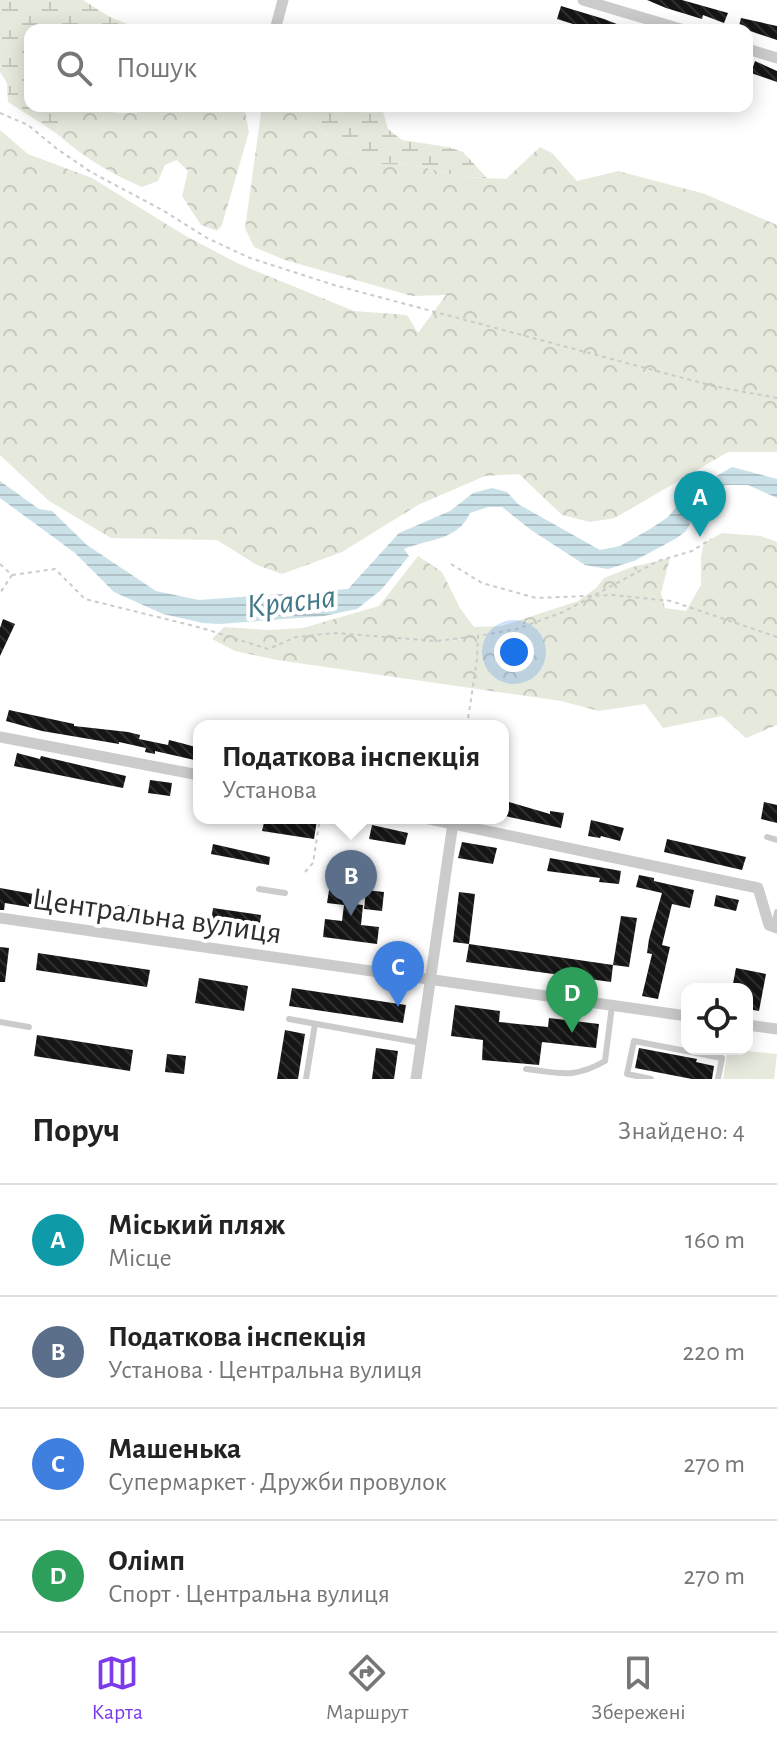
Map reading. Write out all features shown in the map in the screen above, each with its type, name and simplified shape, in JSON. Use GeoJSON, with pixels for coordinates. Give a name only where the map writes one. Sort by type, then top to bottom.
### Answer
{"type":"FeatureCollection","features":[{"type":"Feature","properties":{"kind":"street"},"geometry":{"type":"LineString","coordinates":[[277,24],[283,0]]}},
{"type":"Feature","properties":{"kind":"street"},"geometry":{"type":"LineString","coordinates":[[583,0],[664,24]]}},
{"type":"Feature","properties":{"kind":"street"},"geometry":{"type":"LineString","coordinates":[[753,51],[777,58]]}},
{"type":"Feature","properties":{"kind":"street"},"geometry":{"type":"LineString","coordinates":[[0,737],[193,774]]}},
{"type":"Feature","properties":{"kind":"street"},"geometry":{"type":"LineString","coordinates":[[416,1079],[453,824]]}},
{"type":"Feature","properties":{"kind":"street"},"geometry":{"type":"LineString","coordinates":[[458,824],[758,888],[769,925],[776,927]]}},
{"type":"Feature","properties":{"kind":"street","name":"Центральна вулиця"},"geometry":{"type":"LineString","coordinates":[[0,918],[681,1015]]}},
{"type":"Feature","properties":{"kind":"street"},"geometry":{"type":"LineString","coordinates":[[753,1026],[777,1029]]}},
{"type":"Feature","properties":{"kind":"lane"},"geometry":{"type":"LineString","coordinates":[[767,837],[777,840]]}},
{"type":"Feature","properties":{"kind":"lane"},"geometry":{"type":"LineString","coordinates":[[259,889],[285,893]]}},
{"type":"Feature","properties":{"kind":"lane"},"geometry":{"type":"LineString","coordinates":[[776,927],[777,912]]}},
{"type":"Feature","properties":{"kind":"lane"},"geometry":{"type":"LineString","coordinates":[[526,1069],[575,1075],[605,1061],[612,1006]]}},
{"type":"Feature","properties":{"kind":"lane"},"geometry":{"type":"LineString","coordinates":[[289,1019],[422,1043]]}},
{"type":"Feature","properties":{"kind":"lane"},"geometry":{"type":"LineString","coordinates":[[0,1022],[29,1027]]}},
{"type":"Feature","properties":{"kind":"lane"},"geometry":{"type":"LineString","coordinates":[[306,1079],[315,1024]]}},
{"type":"Feature","properties":{"kind":"lane"},"geometry":{"type":"LineString","coordinates":[[651,1079],[627,1074],[634,1041],[722,1058],[718,1079]]}},
{"type":"Feature","properties":{"kind":"path"},"geometry":{"type":"LineString","coordinates":[[0,113],[28,125],[91,172],[207,238],[250,258],[334,285],[713,386],[777,398]]}},
{"type":"Feature","properties":{"kind":"path"},"geometry":{"type":"LineString","coordinates":[[0,593],[12,575],[55,569],[85,599],[202,628],[268,649],[296,637],[335,633],[436,641],[517,629],[563,612],[658,561],[692,551],[711,539]]}},
{"type":"Feature","properties":{"kind":"path"},"geometry":{"type":"LineString","coordinates":[[0,564],[12,575]]}},
{"type":"Feature","properties":{"kind":"path"},"geometry":{"type":"LineString","coordinates":[[451,564],[482,583],[536,598],[612,595],[671,601],[777,637]]}},
{"type":"Feature","properties":{"kind":"path"},"geometry":{"type":"LineString","coordinates":[[468,720],[478,636]]}},
{"type":"Feature","properties":{"kind":"path"},"geometry":{"type":"LineString","coordinates":[[305,872],[313,863],[319,824]]}},
{"type":"Feature","properties":{"kind":"green space"},"geometry":{"type":"Polygon","coordinates":[[[0,0],[83,0],[127,24],[24,24],[24,112],[80,112],[69,117],[56,133],[8,102],[7,83],[0,72],[0,0]]]}},
{"type":"Feature","properties":{"kind":"green space"},"geometry":{"type":"Polygon","coordinates":[[[79,112],[155,112],[166,115],[167,112],[245,112],[249,132],[222,225],[217,231],[201,225],[182,196],[188,171],[177,160],[165,165],[158,181],[142,187],[96,163],[56,133],[64,122],[79,112]]]}},
{"type":"Feature","properties":{"kind":"green space"},"geometry":{"type":"Polygon","coordinates":[[[261,112],[306,112],[337,148],[372,164],[415,165],[462,177],[506,179],[540,147],[552,153],[577,181],[618,171],[705,194],[777,225],[777,452],[728,452],[615,518],[590,522],[562,515],[519,474],[485,476],[418,505],[342,552],[282,574],[257,565],[217,540],[111,538],[49,501],[0,455],[0,130],[28,154],[92,178],[184,235],[239,264],[354,311],[407,315],[418,333],[446,295],[412,296],[285,260],[254,247],[245,228],[261,112]]]}},
{"type":"Feature","properties":{"kind":"green space"},"geometry":{"type":"Polygon","coordinates":[[[306,112],[383,112],[388,129],[402,140],[463,152],[487,178],[462,177],[415,165],[372,164],[337,148],[306,112]]]}},
{"type":"Feature","properties":{"kind":"green space"},"geometry":{"type":"Polygon","coordinates":[[[322,112],[383,112],[323,114],[322,112]]]}},
{"type":"Feature","properties":{"kind":"green space"},"geometry":{"type":"Polygon","coordinates":[[[722,533],[761,536],[777,542],[777,725],[746,738],[722,716],[663,728],[645,704],[599,711],[561,701],[277,660],[235,651],[212,639],[224,627],[267,630],[303,628],[379,606],[418,556],[442,572],[460,608],[474,627],[502,626],[578,601],[604,578],[632,567],[670,558],[661,593],[665,608],[686,611],[701,585],[704,543],[722,533]]]}},
{"type":"Feature","properties":{"kind":"green space"},"geometry":{"type":"Polygon","coordinates":[[[753,1052],[777,1054],[774,1079],[723,1079],[727,1055],[753,1055],[753,1052]]]}},
{"type":"Feature","properties":{"kind":"water","name":"Красна"},"geometry":{"type":"Polygon","coordinates":[[[732,467],[777,479],[777,498],[748,485],[725,485],[699,507],[686,531],[677,538],[634,561],[608,569],[585,565],[502,507],[488,507],[470,513],[451,534],[404,549],[409,556],[381,590],[357,609],[324,616],[219,624],[163,614],[114,592],[75,553],[0,498],[0,481],[39,509],[52,511],[87,545],[156,591],[199,600],[348,589],[399,533],[450,511],[473,493],[492,488],[507,492],[518,504],[600,550],[620,546],[668,517],[699,486],[732,467]]]}},
{"type":"Feature","properties":{"kind":"building"},"geometry":{"type":"Polygon","coordinates":[[[647,0],[682,0],[728,13],[724,23],[703,15],[702,19],[647,0]]]}},
{"type":"Feature","properties":{"kind":"building"},"geometry":{"type":"Polygon","coordinates":[[[561,6],[617,24],[573,24],[557,19],[561,6]]]}},
{"type":"Feature","properties":{"kind":"building"},"geometry":{"type":"Polygon","coordinates":[[[741,18],[777,26],[777,40],[753,32],[753,24],[740,24],[741,18]]]}},
{"type":"Feature","properties":{"kind":"building"},"geometry":{"type":"Polygon","coordinates":[[[755,61],[777,71],[777,82],[753,74],[755,61]]]}},
{"type":"Feature","properties":{"kind":"building"},"geometry":{"type":"Polygon","coordinates":[[[3,619],[15,624],[0,656],[0,628],[3,619]]]}},
{"type":"Feature","properties":{"kind":"building"},"geometry":{"type":"Polygon","coordinates":[[[9,710],[74,726],[128,732],[140,735],[139,739],[168,745],[169,740],[193,746],[193,760],[155,751],[155,754],[145,752],[146,748],[119,742],[42,731],[6,721],[9,710]]]}},
{"type":"Feature","properties":{"kind":"building"},"geometry":{"type":"Polygon","coordinates":[[[17,753],[126,776],[123,788],[14,766],[17,753]]]}},
{"type":"Feature","properties":{"kind":"building"},"geometry":{"type":"Polygon","coordinates":[[[150,780],[172,783],[170,796],[148,793],[150,780]]]}},
{"type":"Feature","properties":{"kind":"building"},"geometry":{"type":"Polygon","coordinates":[[[509,802],[550,814],[550,811],[564,813],[561,828],[509,817],[509,802]]]}},
{"type":"Feature","properties":{"kind":"building"},"geometry":{"type":"Polygon","coordinates":[[[764,802],[777,805],[777,823],[761,819],[764,802]]]}},
{"type":"Feature","properties":{"kind":"building"},"geometry":{"type":"Polygon","coordinates":[[[591,820],[624,828],[620,841],[588,836],[591,820]]]}},
{"type":"Feature","properties":{"kind":"building"},"geometry":{"type":"Polygon","coordinates":[[[264,824],[316,824],[314,839],[262,831],[264,824]]]}},
{"type":"Feature","properties":{"kind":"building"},"geometry":{"type":"Polygon","coordinates":[[[372,825],[408,833],[405,845],[369,839],[372,825]]]}},
{"type":"Feature","properties":{"kind":"building"},"geometry":{"type":"Polygon","coordinates":[[[667,839],[746,857],[742,870],[664,852],[667,839]]]}},
{"type":"Feature","properties":{"kind":"building"},"geometry":{"type":"Polygon","coordinates":[[[462,842],[497,848],[493,864],[458,858],[462,842]]]}},
{"type":"Feature","properties":{"kind":"building"},"geometry":{"type":"Polygon","coordinates":[[[213,844],[270,857],[269,865],[211,854],[213,844]]]}},
{"type":"Feature","properties":{"kind":"building"},"geometry":{"type":"Polygon","coordinates":[[[550,858],[621,871],[619,884],[599,882],[600,878],[547,871],[550,858]]]}},
{"type":"Feature","properties":{"kind":"building"},"geometry":{"type":"Polygon","coordinates":[[[639,875],[694,890],[690,908],[672,904],[662,945],[670,947],[658,999],[642,996],[652,954],[647,953],[649,939],[662,893],[636,887],[639,875]]]}},
{"type":"Feature","properties":{"kind":"building"},"geometry":{"type":"Polygon","coordinates":[[[330,884],[347,886],[345,903],[363,905],[361,925],[379,927],[377,944],[323,937],[325,919],[342,921],[344,905],[327,903],[330,884]]]}},
{"type":"Feature","properties":{"kind":"building"},"geometry":{"type":"Polygon","coordinates":[[[0,888],[45,896],[43,906],[5,903],[4,910],[0,910],[0,888]]]}},
{"type":"Feature","properties":{"kind":"building"},"geometry":{"type":"Polygon","coordinates":[[[366,890],[384,892],[382,911],[364,909],[366,890]]]}},
{"type":"Feature","properties":{"kind":"building"},"geometry":{"type":"Polygon","coordinates":[[[459,892],[475,894],[469,944],[453,942],[459,892]]]}},
{"type":"Feature","properties":{"kind":"building"},"geometry":{"type":"Polygon","coordinates":[[[716,895],[739,900],[736,911],[714,906],[716,895]]]}},
{"type":"Feature","properties":{"kind":"building"},"geometry":{"type":"Polygon","coordinates":[[[59,902],[88,906],[89,902],[114,905],[112,917],[59,910],[59,902]]]}},
{"type":"Feature","properties":{"kind":"building"},"geometry":{"type":"Polygon","coordinates":[[[128,905],[145,907],[143,921],[126,919],[128,905]]]}},
{"type":"Feature","properties":{"kind":"building"},"geometry":{"type":"Polygon","coordinates":[[[213,908],[261,915],[259,930],[211,923],[213,908]]]}},
{"type":"Feature","properties":{"kind":"building"},"geometry":{"type":"Polygon","coordinates":[[[621,916],[637,918],[629,967],[613,965],[621,916]]]}},
{"type":"Feature","properties":{"kind":"building"},"geometry":{"type":"Polygon","coordinates":[[[469,944],[613,965],[611,982],[466,962],[469,944]]]}},
{"type":"Feature","properties":{"kind":"building"},"geometry":{"type":"Polygon","coordinates":[[[0,947],[9,948],[5,982],[0,982],[0,947]]]}},
{"type":"Feature","properties":{"kind":"building"},"geometry":{"type":"Polygon","coordinates":[[[38,953],[150,970],[147,987],[36,970],[38,953]]]}},
{"type":"Feature","properties":{"kind":"building"},"geometry":{"type":"Polygon","coordinates":[[[736,968],[766,974],[759,1011],[753,1010],[753,983],[733,983],[736,968]]]}},
{"type":"Feature","properties":{"kind":"building"},"geometry":{"type":"Polygon","coordinates":[[[199,978],[248,986],[244,1011],[195,1003],[199,978]]]}},
{"type":"Feature","properties":{"kind":"building"},"geometry":{"type":"Polygon","coordinates":[[[292,988],[406,1005],[403,1023],[289,1006],[292,988]]]}},
{"type":"Feature","properties":{"kind":"building"},"geometry":{"type":"Polygon","coordinates":[[[455,1005],[500,1011],[499,1022],[548,1027],[549,1018],[599,1024],[596,1048],[542,1042],[539,1065],[482,1060],[483,1040],[451,1036],[455,1005]]]}},
{"type":"Feature","properties":{"kind":"building"},"geometry":{"type":"Polygon","coordinates":[[[285,1030],[305,1034],[298,1079],[277,1079],[285,1030]]]}},
{"type":"Feature","properties":{"kind":"building"},"geometry":{"type":"Polygon","coordinates":[[[37,1035],[133,1050],[130,1071],[34,1056],[37,1035]]]}},
{"type":"Feature","properties":{"kind":"building"},"geometry":{"type":"Polygon","coordinates":[[[376,1048],[398,1051],[394,1079],[372,1079],[376,1048]]]}},
{"type":"Feature","properties":{"kind":"building"},"geometry":{"type":"Polygon","coordinates":[[[639,1048],[697,1059],[696,1062],[714,1066],[712,1079],[692,1079],[635,1068],[639,1048]]]}},
{"type":"Feature","properties":{"kind":"building"},"geometry":{"type":"Polygon","coordinates":[[[167,1054],[186,1056],[184,1074],[165,1072],[167,1054]]]}},
{"type":"Feature","properties":{"kind":"place","name":"Міський пляж"},"geometry":{"type":"Point","coordinates":[700,537]}},
{"type":"Feature","properties":{"kind":"place","name":"Податкова інспекція"},"geometry":{"type":"Point","coordinates":[351,916]}},
{"type":"Feature","properties":{"kind":"place","name":"Машенька"},"geometry":{"type":"Point","coordinates":[398,1007]}},
{"type":"Feature","properties":{"kind":"place","name":"Олімп"},"geometry":{"type":"Point","coordinates":[572,1033]}}]}
